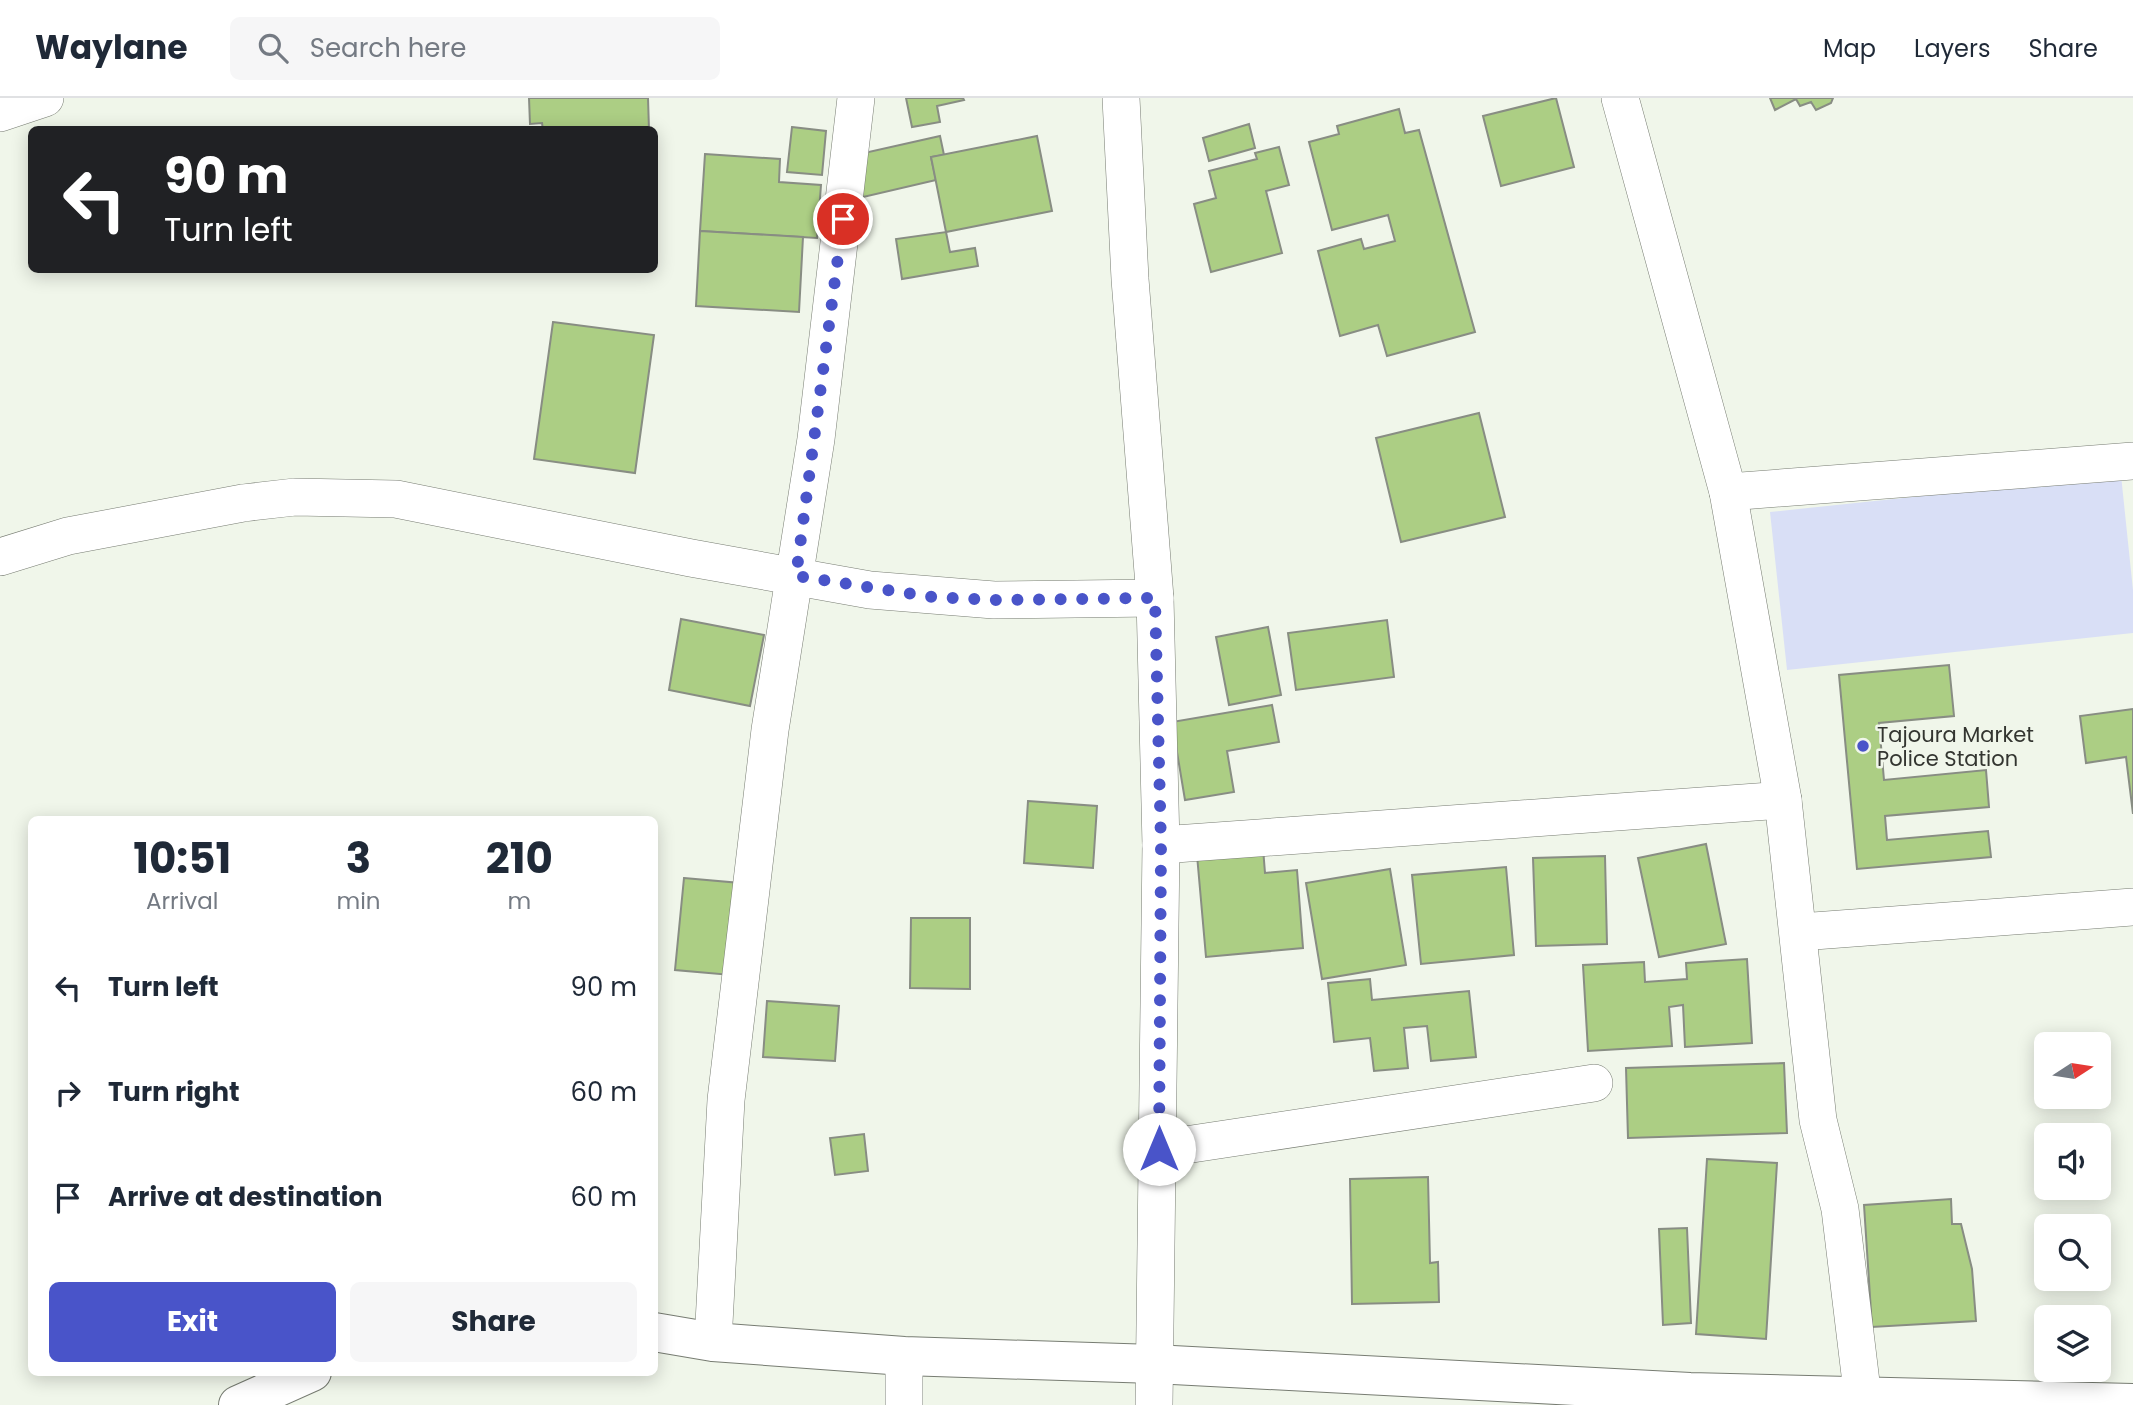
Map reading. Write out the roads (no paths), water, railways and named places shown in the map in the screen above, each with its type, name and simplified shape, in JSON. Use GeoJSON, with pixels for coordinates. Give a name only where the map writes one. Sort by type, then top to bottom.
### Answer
{"type":"FeatureCollection","features":[{"type":"Feature","properties":{"kind":"street"},"geometry":{"type":"LineString","coordinates":[[0,113],[46,98]]}},
{"type":"Feature","properties":{"kind":"street"},"geometry":{"type":"LineString","coordinates":[[713,1342],[726,1100],[770,730],[796,576],[856,98]]}},
{"type":"Feature","properties":{"kind":"street"},"geometry":{"type":"LineString","coordinates":[[1121,98],[1130,279],[1155,598],[1161,845],[1154,1405]]}},
{"type":"Feature","properties":{"kind":"street"},"geometry":{"type":"LineString","coordinates":[[1620,98],[1728,492],[1783,800],[1800,932],[1818,1120],[1840,1209],[1863,1399]]}},
{"type":"Feature","properties":{"kind":"street"},"geometry":{"type":"LineString","coordinates":[[1728,492],[2133,461]]}},
{"type":"Feature","properties":{"kind":"street"},"geometry":{"type":"LineString","coordinates":[[0,557],[68,537],[243,503],[295,497],[396,499],[600,541],[933,597],[994,600],[1155,598]]}},
{"type":"Feature","properties":{"kind":"street"},"geometry":{"type":"LineString","coordinates":[[1161,845],[1510,819],[1710,808],[1783,800]]}},
{"type":"Feature","properties":{"kind":"street"},"geometry":{"type":"LineString","coordinates":[[1800,932],[2133,907]]}},
{"type":"Feature","properties":{"kind":"street"},"geometry":{"type":"LineString","coordinates":[[1159,1149],[1594,1083]]}},
{"type":"Feature","properties":{"kind":"street"},"geometry":{"type":"LineString","coordinates":[[658,1333],[713,1342],[904,1356],[1154,1364],[1514,1394],[2133,1403]]}},
{"type":"Feature","properties":{"kind":"street"},"geometry":{"type":"LineString","coordinates":[[904,1356],[904,1405]]}},
{"type":"Feature","properties":{"kind":"street"},"geometry":{"type":"LineString","coordinates":[[239,1405],[303,1376]]}},
{"type":"Feature","properties":{"kind":"place","name":"Tajoura Market Police Station"},"geometry":{"type":"Point","coordinates":[1863,746]}}]}
